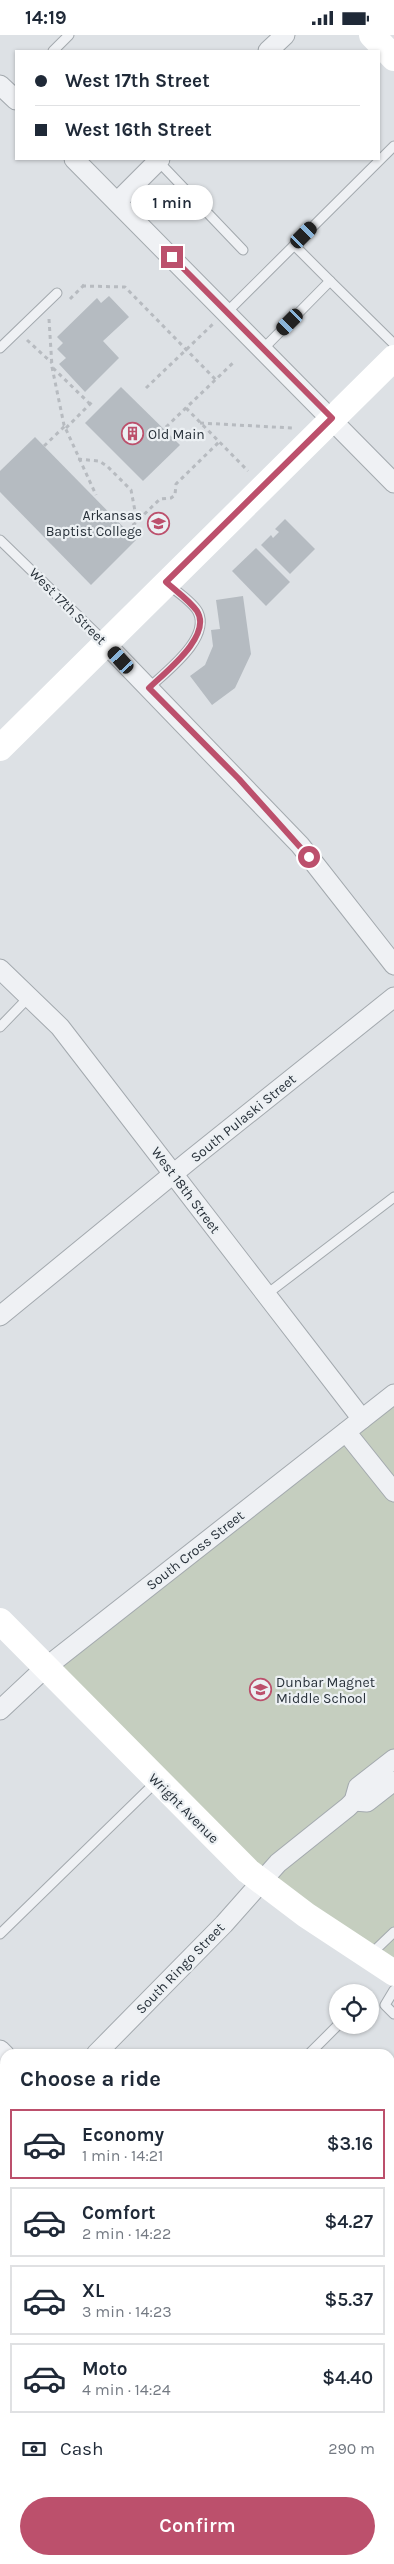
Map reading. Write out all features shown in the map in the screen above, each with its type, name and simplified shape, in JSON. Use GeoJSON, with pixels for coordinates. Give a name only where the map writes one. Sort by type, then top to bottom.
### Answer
{"type":"FeatureCollection","features":[{"type":"Feature","properties":{"kind":"main road"},"geometry":{"type":"LineString","coordinates":[[372,35],[394,58]]}},
{"type":"Feature","properties":{"kind":"main road"},"geometry":{"type":"LineString","coordinates":[[0,748],[394,358]]}},
{"type":"Feature","properties":{"kind":"main road","name":"Wright Avenue"},"geometry":{"type":"LineString","coordinates":[[0,1621],[236,1860],[386,1973]]}},
{"type":"Feature","properties":{"kind":"street"},"geometry":{"type":"LineString","coordinates":[[269,50],[285,35]]}},
{"type":"Feature","properties":{"kind":"street"},"geometry":{"type":"LineString","coordinates":[[75,160],[332,418],[394,483]]}},
{"type":"Feature","properties":{"kind":"street"},"geometry":{"type":"LineString","coordinates":[[117,202],[159,160]]}},
{"type":"Feature","properties":{"kind":"street","name":"West 17th Street"},"geometry":{"type":"LineString","coordinates":[[105,643],[300,845],[394,965]]}},
{"type":"Feature","properties":{"kind":"street","name":"West 18th Street"},"geometry":{"type":"LineString","coordinates":[[0,969],[60,1027],[362,1419]]}},
{"type":"Feature","properties":{"kind":"street","name":"South Pulaski Street"},"geometry":{"type":"LineString","coordinates":[[0,1316],[173,1173],[394,997]]}},
{"type":"Feature","properties":{"kind":"street","name":"South Cross Street"},"geometry":{"type":"LineString","coordinates":[[0,1710],[45,1668],[394,1393]]}},
{"type":"Feature","properties":{"kind":"street"},"geometry":{"type":"LineString","coordinates":[[346,1432],[394,1492]]}},
{"type":"Feature","properties":{"kind":"street"},"geometry":{"type":"LineString","coordinates":[[394,1759],[358,1787],[354,1801],[367,1802],[394,1781]]}},
{"type":"Feature","properties":{"kind":"street","name":"South Ringo Street"},"geometry":{"type":"LineString","coordinates":[[101,2049],[224,1924],[278,1863],[354,1801]]}},
{"type":"Feature","properties":{"kind":"lane"},"geometry":{"type":"LineString","coordinates":[[54,50],[69,35]]}},
{"type":"Feature","properties":{"kind":"lane"},"geometry":{"type":"LineString","coordinates":[[380,160],[394,146]]}},
{"type":"Feature","properties":{"kind":"lane"},"geometry":{"type":"LineString","coordinates":[[159,160],[243,250]]}},
{"type":"Feature","properties":{"kind":"lane"},"geometry":{"type":"LineString","coordinates":[[227,312],[380,160]]}},
{"type":"Feature","properties":{"kind":"lane"},"geometry":{"type":"LineString","coordinates":[[294,245],[394,345]]}},
{"type":"Feature","properties":{"kind":"lane"},"geometry":{"type":"LineString","coordinates":[[263,349],[330,281]]}},
{"type":"Feature","properties":{"kind":"lane"},"geometry":{"type":"LineString","coordinates":[[0,347],[57,293]]}},
{"type":"Feature","properties":{"kind":"lane","name":"West 17th Street"},"geometry":{"type":"LineString","coordinates":[[0,540],[105,643]]}},
{"type":"Feature","properties":{"kind":"lane"},"geometry":{"type":"LineString","coordinates":[[149,688],[184,656],[196,638],[199,625],[198,612],[166,582]]}},
{"type":"Feature","properties":{"kind":"lane"},"geometry":{"type":"LineString","coordinates":[[0,1027],[29,997]]}},
{"type":"Feature","properties":{"kind":"lane"},"geometry":{"type":"LineString","coordinates":[[267,1294],[394,1197]]}},
{"type":"Feature","properties":{"kind":"lane"},"geometry":{"type":"LineString","coordinates":[[0,1934],[157,1781]]}},
{"type":"Feature","properties":{"kind":"lane"},"geometry":{"type":"LineString","coordinates":[[394,1932],[386,1973],[386,2005],[394,2014]]}},
{"type":"Feature","properties":{"kind":"lane"},"geometry":{"type":"LineString","coordinates":[[314,2049],[329,2034]]}},
{"type":"Feature","properties":{"kind":"path"},"geometry":{"type":"LineString","coordinates":[[82,286],[126,287],[216,380]]}},
{"type":"Feature","properties":{"kind":"path"},"geometry":{"type":"LineString","coordinates":[[146,387],[227,312]]}},
{"type":"Feature","properties":{"kind":"path"},"geometry":{"type":"LineString","coordinates":[[49,319],[52,365],[65,427],[96,495]]}},
{"type":"Feature","properties":{"kind":"path"},"geometry":{"type":"LineString","coordinates":[[18,331],[91,403],[44,446]]}},
{"type":"Feature","properties":{"kind":"path"},"geometry":{"type":"LineString","coordinates":[[166,427],[234,362]]}},
{"type":"Feature","properties":{"kind":"path"},"geometry":{"type":"LineString","coordinates":[[186,409],[248,471]]}},
{"type":"Feature","properties":{"kind":"path"},"geometry":{"type":"LineString","coordinates":[[200,423],[294,428]]}},
{"type":"Feature","properties":{"kind":"path"},"geometry":{"type":"LineString","coordinates":[[127,531],[160,499],[172,498],[175,495],[176,484],[219,442]]}},
{"type":"Feature","properties":{"kind":"path"},"geometry":{"type":"LineString","coordinates":[[78,459],[99,461],[107,466],[132,490],[135,511],[141,518]]}},
{"type":"Feature","properties":{"kind":"green space"},"geometry":{"type":"Polygon","coordinates":[[[394,1395],[394,1973],[261,1880],[45,1668],[394,1395]]]}},
{"type":"Feature","properties":{"kind":"building"},"geometry":{"type":"Polygon","coordinates":[[[109,296],[129,317],[103,341],[119,358],[85,392],[59,364],[66,358],[57,349],[63,343],[57,337],[97,298],[101,303],[109,296]]]}},
{"type":"Feature","properties":{"kind":"building","name":"Old Main"},"geometry":{"type":"Polygon","coordinates":[[[121,387],[180,445],[143,481],[85,423],[121,387]]]}},
{"type":"Feature","properties":{"kind":"building"},"geometry":{"type":"Polygon","coordinates":[[[35,437],[136,540],[91,585],[0,492],[0,471],[35,437]]]}},
{"type":"Feature","properties":{"kind":"building"},"geometry":{"type":"Polygon","coordinates":[[[285,519],[315,549],[290,574],[261,545],[271,535],[273,538],[279,532],[275,529],[285,519]]]}},
{"type":"Feature","properties":{"kind":"building"},"geometry":{"type":"Polygon","coordinates":[[[256,548],[290,582],[266,606],[232,571],[256,548]]]}},
{"type":"Feature","properties":{"kind":"building"},"geometry":{"type":"Polygon","coordinates":[[[243,596],[251,654],[235,688],[212,705],[190,676],[205,665],[213,646],[211,630],[220,629],[216,600],[243,596]]]}},
{"type":"Feature","properties":{"kind":"place","name":"Old Main"},"geometry":{"type":"Point","coordinates":[132,434]}},
{"type":"Feature","properties":{"kind":"place","name":"Arkansas Baptist College"},"geometry":{"type":"Point","coordinates":[158,523]}},
{"type":"Feature","properties":{"kind":"place","name":"Dunbar Magnet Middle School"},"geometry":{"type":"Point","coordinates":[260,1690]}},
{"type":"Feature","properties":{"kind":"route"},"geometry":{"type":"LineString","coordinates":[[172,257],[332,418],[166,582],[198,612],[199,625],[196,638],[184,656],[149,688],[239,779],[309,857]]}}]}
